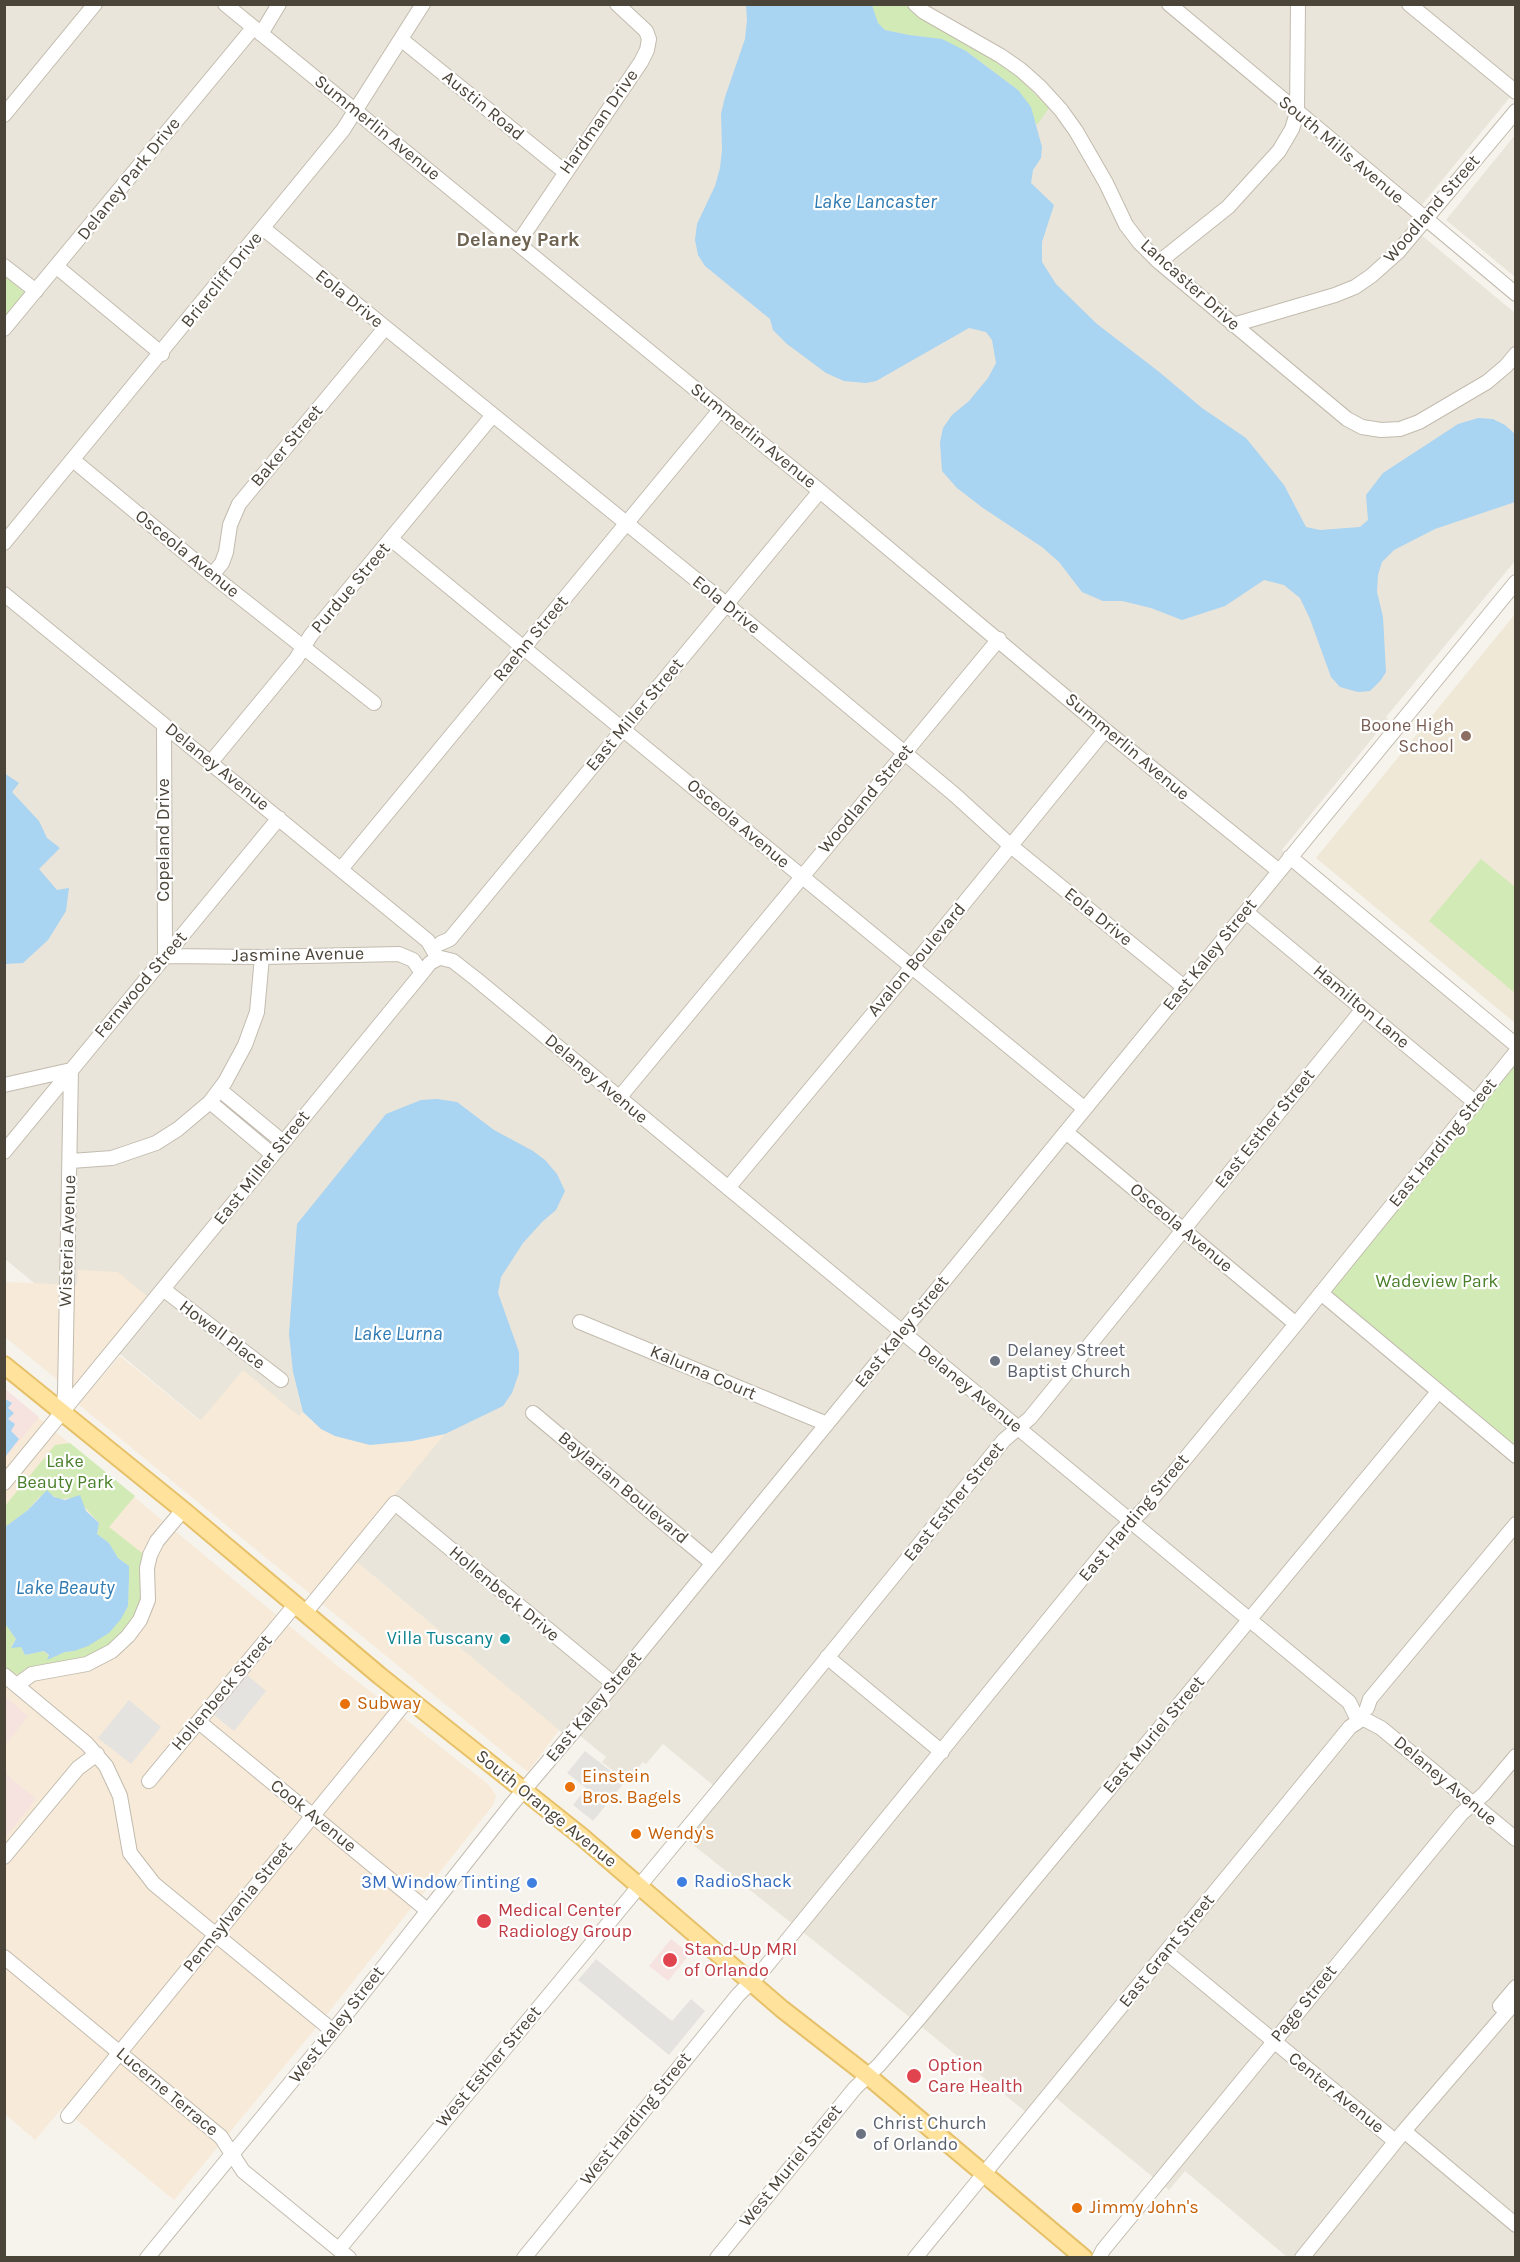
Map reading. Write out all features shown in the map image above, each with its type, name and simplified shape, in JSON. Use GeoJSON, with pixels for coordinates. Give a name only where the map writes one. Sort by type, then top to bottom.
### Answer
{"type":"FeatureCollection","features":[{"type":"Feature","properties":{"kind":"main road","name":"South Orange Avenue"},"geometry":{"type":"LineString","coordinates":[[4,1365],[183,1510],[408,1699],[524,1790],[750,1982],[868,2076],[1084,2258]]}},
{"type":"Feature","properties":{"kind":"street"},"geometry":{"type":"LineString","coordinates":[[4,115],[95,4]]}},
{"type":"Feature","properties":{"kind":"street","name":"Summerlin Avenue"},"geometry":{"type":"LineString","coordinates":[[225,4],[820,491],[1105,730],[1279,871]]}},
{"type":"Feature","properties":{"kind":"street","name":"Delaney Park Drive"},"geometry":{"type":"LineString","coordinates":[[4,329],[279,4]]}},
{"type":"Feature","properties":{"kind":"street","name":"Briercliff Drive"},"geometry":{"type":"LineString","coordinates":[[4,543],[162,354],[356,112],[423,4]]}},
{"type":"Feature","properties":{"kind":"street","name":"Hardman Drive"},"geometry":{"type":"LineString","coordinates":[[518,243],[647,50],[649,39],[646,31],[617,4]]}},
{"type":"Feature","properties":{"kind":"street","name":"Lancaster Drive"},"geometry":{"type":"LineString","coordinates":[[915,4],[924,12],[1000,56],[1040,87],[1076,131],[1106,183],[1126,225],[1159,262],[1347,419],[1362,427],[1381,430],[1400,429],[1419,422],[1487,382],[1506,366],[1515,354]]}},
{"type":"Feature","properties":{"kind":"street","name":"South Mills Avenue"},"geometry":{"type":"LineString","coordinates":[[1169,4],[1515,294]]}},
{"type":"Feature","properties":{"kind":"street"},"geometry":{"type":"LineString","coordinates":[[1159,262],[1228,207],[1279,151],[1292,129],[1297,113],[1298,4]]}},
{"type":"Feature","properties":{"kind":"street"},"geometry":{"type":"LineString","coordinates":[[1409,4],[1515,92]]}},
{"type":"Feature","properties":{"kind":"street","name":"Austin Road"},"geometry":{"type":"LineString","coordinates":[[402,40],[565,172]]}},
{"type":"Feature","properties":{"kind":"street","name":"Woodland Street"},"geometry":{"type":"LineString","coordinates":[[1233,325],[1355,287],[1398,252],[1515,111]]}},
{"type":"Feature","properties":{"kind":"street","name":"Eola Drive"},"geometry":{"type":"LineString","coordinates":[[264,229],[726,604],[905,752],[1011,846],[1184,987]]}},
{"type":"Feature","properties":{"kind":"street"},"geometry":{"type":"LineString","coordinates":[[4,266],[36,291]]}},
{"type":"Feature","properties":{"kind":"street"},"geometry":{"type":"LineString","coordinates":[[57,267],[162,354]]}},
{"type":"Feature","properties":{"kind":"street","name":"Baker Street"},"geometry":{"type":"LineString","coordinates":[[212,575],[222,563],[230,525],[239,504],[385,328]]}},
{"type":"Feature","properties":{"kind":"street","name":"Raehn Street"},"geometry":{"type":"LineString","coordinates":[[341,869],[720,410]]}},
{"type":"Feature","properties":{"kind":"street","name":"Purdue Street"},"geometry":{"type":"LineString","coordinates":[[211,762],[296,659],[317,628],[492,415]]}},
{"type":"Feature","properties":{"kind":"street","name":"Osceola Avenue"},"geometry":{"type":"LineString","coordinates":[[73,460],[212,575],[374,703]]}},
{"type":"Feature","properties":{"kind":"street","name":"East Miller Street"},"geometry":{"type":"LineString","coordinates":[[4,1483],[820,491]]}},
{"type":"Feature","properties":{"kind":"street","name":"Osceola Avenue"},"geometry":{"type":"LineString","coordinates":[[391,539],[1084,1109]]}},
{"type":"Feature","properties":{"kind":"street"},"geometry":{"type":"LineString","coordinates":[[1515,582],[1290,857],[1515,1045]]}},
{"type":"Feature","properties":{"kind":"street","name":"Delaney Avenue"},"geometry":{"type":"LineString","coordinates":[[4,594],[619,1098],[1515,1839]]}},
{"type":"Feature","properties":{"kind":"street","name":"Woodland Street"},"geometry":{"type":"LineString","coordinates":[[619,1098],[999,639]]}},
{"type":"Feature","properties":{"kind":"street","name":"Copeland Drive"},"geometry":{"type":"LineString","coordinates":[[164,725],[165,956]]}},
{"type":"Feature","properties":{"kind":"street","name":"Avalon Boulevard"},"geometry":{"type":"LineString","coordinates":[[728,1188],[1105,730]]}},
{"type":"Feature","properties":{"kind":"street","name":"Fernwood Street"},"geometry":{"type":"LineString","coordinates":[[4,1152],[279,818]]}},
{"type":"Feature","properties":{"kind":"street","name":"East Kaley Street"},"geometry":{"type":"LineString","coordinates":[[524,1790],[614,1684],[1290,857]]}},
{"type":"Feature","properties":{"kind":"street","name":"Hamilton Lane"},"geometry":{"type":"LineString","coordinates":[[1246,912],[1476,1103]]}},
{"type":"Feature","properties":{"kind":"street","name":"Jasmine Avenue"},"geometry":{"type":"LineString","coordinates":[[165,956],[262,957],[399,954],[413,960],[439,952]]}},
{"type":"Feature","properties":{"kind":"street"},"geometry":{"type":"LineString","coordinates":[[71,1161],[111,1158],[156,1143],[186,1123],[210,1102],[220,1090],[245,1045],[257,1012],[262,957]]}},
{"type":"Feature","properties":{"kind":"street","name":"East Esther Street"},"geometry":{"type":"LineString","coordinates":[[639,1886],[1004,1440],[1030,1418],[1363,1009]]}},
{"type":"Feature","properties":{"kind":"street","name":"East Harding Street"},"geometry":{"type":"LineString","coordinates":[[750,1982],[763,1970],[1119,1533],[1296,1324],[1515,1052]]}},
{"type":"Feature","properties":{"kind":"street"},"geometry":{"type":"LineString","coordinates":[[4,1085],[71,1070]]}},
{"type":"Feature","properties":{"kind":"street","name":"Wisteria Avenue"},"geometry":{"type":"LineString","coordinates":[[62,1412],[65,1393],[71,1070]]}},
{"type":"Feature","properties":{"kind":"street"},"geometry":{"type":"LineString","coordinates":[[220,1090],[283,1142]]}},
{"type":"Feature","properties":{"kind":"street"},"geometry":{"type":"LineString","coordinates":[[210,1102],[273,1155]]}},
{"type":"Feature","properties":{"kind":"street","name":"Osceola Avenue"},"geometry":{"type":"LineString","coordinates":[[1066,1132],[1296,1324]]}},
{"type":"Feature","properties":{"kind":"street","name":"Howell Place"},"geometry":{"type":"LineString","coordinates":[[163,1289],[281,1380]]}},
{"type":"Feature","properties":{"kind":"street"},"geometry":{"type":"LineString","coordinates":[[1321,1293],[1515,1456]]}},
{"type":"Feature","properties":{"kind":"street","name":"Kalurna Court"},"geometry":{"type":"LineString","coordinates":[[580,1322],[827,1424]]}},
{"type":"Feature","properties":{"kind":"street"},"geometry":{"type":"LineString","coordinates":[[64,1365],[78,1377],[97,1370]]}},
{"type":"Feature","properties":{"kind":"street","name":"East Muriel Street"},"geometry":{"type":"LineString","coordinates":[[868,2076],[921,2016],[1438,1392]]}},
{"type":"Feature","properties":{"kind":"street","name":"Baylarian Boulevard"},"geometry":{"type":"LineString","coordinates":[[533,1413],[712,1563]]}},
{"type":"Feature","properties":{"kind":"street","name":"Hollenbeck Street"},"geometry":{"type":"LineString","coordinates":[[149,1781],[395,1503]]}},
{"type":"Feature","properties":{"kind":"street","name":"Hollenbeck Drive"},"geometry":{"type":"LineString","coordinates":[[395,1503],[614,1684]]}},
{"type":"Feature","properties":{"kind":"street"},"geometry":{"type":"LineString","coordinates":[[17,1685],[32,1674],[87,1664],[121,1644],[135,1628],[144,1612],[149,1593],[147,1568],[153,1548],[183,1510]]}},
{"type":"Feature","properties":{"kind":"street","name":"East Grant Street"},"geometry":{"type":"LineString","coordinates":[[916,2257],[1515,1524]]}},
{"type":"Feature","properties":{"kind":"street"},"geometry":{"type":"LineString","coordinates":[[827,1657],[942,1752]]}},
{"type":"Feature","properties":{"kind":"street"},"geometry":{"type":"LineString","coordinates":[[4,1675],[97,1754],[111,1773],[120,1796],[130,1853],[154,1884],[333,2031]]}},
{"type":"Feature","properties":{"kind":"street","name":"Pennsylvania Street"},"geometry":{"type":"LineString","coordinates":[[68,2116],[408,1699]]}},
{"type":"Feature","properties":{"kind":"street","name":"Cook Avenue"},"geometry":{"type":"LineString","coordinates":[[199,1722],[427,1910]]}},
{"type":"Feature","properties":{"kind":"street"},"geometry":{"type":"LineString","coordinates":[[4,1857],[78,1768],[97,1754]]}},
{"type":"Feature","properties":{"kind":"street","name":"Page Street"},"geometry":{"type":"LineString","coordinates":[[1099,2258],[1102,2250],[1461,1814],[1484,1794],[1515,1756]]}},
{"type":"Feature","properties":{"kind":"street","name":"West Kaley Street"},"geometry":{"type":"LineString","coordinates":[[147,2258],[333,2031],[524,1790]]}},
{"type":"Feature","properties":{"kind":"street","name":"West Esther Street"},"geometry":{"type":"LineString","coordinates":[[344,2253],[639,1886]]}},
{"type":"Feature","properties":{"kind":"street","name":"Center Avenue"},"geometry":{"type":"LineString","coordinates":[[1166,1952],[1274,2042],[1515,2225]]}},
{"type":"Feature","properties":{"kind":"street","name":"Lucerne Terrace"},"geometry":{"type":"LineString","coordinates":[[4,1957],[221,2137],[243,2171],[344,2253]]}},
{"type":"Feature","properties":{"kind":"street","name":"West Harding Street"},"geometry":{"type":"LineString","coordinates":[[524,2258],[750,1982]]}},
{"type":"Feature","properties":{"kind":"street"},"geometry":{"type":"LineString","coordinates":[[1400,2136],[1432,2089],[1515,1987]]}},
{"type":"Feature","properties":{"kind":"street"},"geometry":{"type":"LineString","coordinates":[[1320,2258],[1305,2253],[1400,2136],[1515,2001]]}},
{"type":"Feature","properties":{"kind":"street","name":"West Muriel Street"},"geometry":{"type":"LineString","coordinates":[[717,2258],[855,2088],[868,2076]]}},
{"type":"Feature","properties":{"kind":"shaded area"},"geometry":{"type":"Polygon","coordinates":[[[5,5],[1515,5],[1515,91],[1407,223],[1515,313],[1515,561],[1386,717],[1388,719],[1282,850],[1515,1045],[1321,1293],[1515,1456],[1515,2257],[1287,2257],[1185,2171],[1169,2190],[1051,2094],[1032,2117],[677,1832],[714,1786],[663,1744],[646,1764],[643,1762],[626,1781],[602,1762],[606,1757],[573,1730],[567,1737],[346,1553],[444,1434],[412,1441],[321,1429],[303,1412],[299,1417],[201,1421],[5,1259],[5,5]]]}},
{"type":"Feature","properties":{"kind":"shaded area"},"geometry":{"type":"Polygon","coordinates":[[[1515,135],[1515,277],[1446,220],[1515,135]]]}},
{"type":"Feature","properties":{"kind":"shaded area","name":"Boone High School"},"geometry":{"type":"Polygon","coordinates":[[[1515,614],[1515,1023],[1316,858],[1515,614]]]}},
{"type":"Feature","properties":{"kind":"shaded area"},"geometry":{"type":"Polygon","coordinates":[[[78,1270],[118,1272],[148,1297],[70,1390],[5,1337],[4,1278],[7,1282],[77,1285],[78,1270]]]}},
{"type":"Feature","properties":{"kind":"shaded area"},"geometry":{"type":"Polygon","coordinates":[[[120,1356],[200,1421],[243,1370],[299,1416],[303,1412],[321,1429],[412,1441],[445,1434],[346,1553],[559,1730],[528,1772],[78,1404],[120,1356]]]}},
{"type":"Feature","properties":{"kind":"shaded area"},"geometry":{"type":"Polygon","coordinates":[[[4,1389],[334,1663],[489,1785],[496,1796],[493,1805],[328,2013],[174,2200],[62,2108],[35,2140],[5,2114],[4,1389]]]}},
{"type":"Feature","properties":{"kind":"shaded area"},"geometry":{"type":"Polygon","coordinates":[[[5,1389],[39,1417],[5,1458],[5,1389]]]}},
{"type":"Feature","properties":{"kind":"shaded area"},"geometry":{"type":"Polygon","coordinates":[[[246,1674],[266,1691],[234,1731],[214,1715],[246,1674]]]}},
{"type":"Feature","properties":{"kind":"shaded area"},"geometry":{"type":"Polygon","coordinates":[[[5,1697],[28,1716],[5,1745],[5,1697]]]}},
{"type":"Feature","properties":{"kind":"shaded area"},"geometry":{"type":"Polygon","coordinates":[[[129,1700],[161,1727],[131,1764],[98,1738],[129,1700]]]}},
{"type":"Feature","properties":{"kind":"shaded area"},"geometry":{"type":"Polygon","coordinates":[[[585,1751],[625,1782],[593,1821],[573,1805],[586,1788],[567,1773],[585,1751]]]}},
{"type":"Feature","properties":{"kind":"shaded area"},"geometry":{"type":"Polygon","coordinates":[[[5,1773],[36,1799],[5,1838],[5,1773]]]}},
{"type":"Feature","properties":{"kind":"shaded area","name":"Stand-Up MRI of Orlando"},"geometry":{"type":"Polygon","coordinates":[[[671,1939],[690,1954],[668,1981],[649,1966],[671,1939]]]}},
{"type":"Feature","properties":{"kind":"shaded area"},"geometry":{"type":"Polygon","coordinates":[[[596,1959],[672,2021],[691,1999],[705,2011],[669,2055],[578,1980],[596,1959]]]}},
{"type":"Feature","properties":{"kind":"green space"},"geometry":{"type":"Polygon","coordinates":[[[872,5],[905,5],[1000,64],[1019,78],[1049,108],[1037,125],[1018,90],[966,51],[926,37],[885,30],[878,23],[872,5]]]}},
{"type":"Feature","properties":{"kind":"green space"},"geometry":{"type":"Polygon","coordinates":[[[5,276],[27,295],[5,324],[5,276]]]}},
{"type":"Feature","properties":{"kind":"green space"},"geometry":{"type":"Polygon","coordinates":[[[1481,859],[1515,887],[1515,993],[1429,921],[1481,859]]]}},
{"type":"Feature","properties":{"kind":"green space","name":"Wadeview Park"},"geometry":{"type":"Polygon","coordinates":[[[1515,1062],[1515,1451],[1331,1295],[1331,1286],[1515,1062]]]}},
{"type":"Feature","properties":{"kind":"green space","name":"Lake Beauty Park"},"geometry":{"type":"Polygon","coordinates":[[[70,1443],[135,1496],[109,1527],[142,1553],[141,1602],[138,1611],[122,1633],[103,1649],[62,1664],[26,1668],[19,1674],[14,1674],[5,1666],[4,1622],[16,1639],[11,1647],[21,1647],[25,1655],[44,1651],[49,1656],[48,1659],[74,1651],[128,1606],[129,1566],[118,1558],[109,1543],[97,1534],[99,1523],[82,1504],[73,1498],[59,1499],[50,1494],[39,1497],[28,1510],[5,1527],[5,1506],[55,1445],[70,1443]]]}},
{"type":"Feature","properties":{"kind":"water","name":"Lake Lancaster"},"geometry":{"type":"Polygon","coordinates":[[[746,5],[872,5],[878,23],[885,30],[942,39],[966,51],[1018,90],[1031,107],[1042,147],[1041,158],[1033,170],[1031,183],[1054,205],[1042,242],[1042,262],[1056,284],[1097,324],[1202,408],[1246,438],[1284,485],[1306,527],[1320,530],[1360,527],[1368,520],[1366,495],[1383,473],[1458,424],[1478,418],[1493,419],[1505,425],[1515,434],[1515,502],[1435,529],[1394,550],[1382,562],[1378,575],[1377,592],[1383,617],[1386,672],[1370,691],[1358,692],[1340,687],[1331,677],[1300,598],[1284,585],[1264,580],[1225,606],[1182,620],[1151,608],[1122,601],[1103,601],[1082,592],[1059,562],[1042,547],[957,488],[942,471],[940,442],[943,428],[952,415],[969,401],[988,378],[996,363],[992,340],[986,332],[969,328],[876,381],[866,383],[844,381],[826,373],[787,344],[773,330],[770,319],[705,266],[698,255],[695,240],[697,224],[715,186],[720,168],[721,114],[745,39],[746,5]]]}},
{"type":"Feature","properties":{"kind":"water"},"geometry":{"type":"Polygon","coordinates":[[[4,773],[19,783],[12,792],[39,821],[47,838],[60,848],[39,869],[57,890],[69,888],[66,911],[48,940],[23,963],[5,964],[4,773]]]}},
{"type":"Feature","properties":{"kind":"water","name":"Lake Lurna"},"geometry":{"type":"Polygon","coordinates":[[[437,1099],[457,1102],[494,1130],[533,1151],[545,1160],[557,1174],[565,1191],[556,1210],[523,1243],[501,1277],[498,1293],[519,1352],[519,1373],[512,1393],[503,1406],[445,1434],[412,1441],[370,1445],[335,1436],[321,1429],[303,1412],[293,1372],[289,1334],[297,1224],[386,1114],[421,1100],[437,1099]]]}},
{"type":"Feature","properties":{"kind":"water"},"geometry":{"type":"Polygon","coordinates":[[[5,1399],[12,1403],[8,1408],[14,1413],[8,1419],[15,1424],[11,1431],[19,1439],[5,1457],[5,1399]]]}},
{"type":"Feature","properties":{"kind":"water","name":"Lake Beauty"},"geometry":{"type":"Polygon","coordinates":[[[47,1490],[54,1497],[65,1500],[80,1495],[86,1511],[99,1523],[97,1534],[109,1543],[118,1558],[129,1566],[129,1578],[128,1606],[109,1633],[88,1646],[47,1660],[49,1655],[44,1651],[25,1655],[21,1647],[11,1648],[16,1639],[4,1622],[5,1527],[28,1510],[47,1490]]]}},
{"type":"Feature","properties":{"kind":"place","name":"Boone High School"},"geometry":{"type":"Point","coordinates":[1466,736]}},
{"type":"Feature","properties":{"kind":"place","name":"Delaney Street Baptist Church"},"geometry":{"type":"Point","coordinates":[995,1361]}},
{"type":"Feature","properties":{"kind":"place","name":"Villa Tuscany"},"geometry":{"type":"Point","coordinates":[505,1639]}},
{"type":"Feature","properties":{"kind":"place","name":"Subway"},"geometry":{"type":"Point","coordinates":[345,1704]}},
{"type":"Feature","properties":{"kind":"place","name":"Einstein Bros. Bagels"},"geometry":{"type":"Point","coordinates":[570,1787]}},
{"type":"Feature","properties":{"kind":"place","name":"Wendy's"},"geometry":{"type":"Point","coordinates":[636,1834]}},
{"type":"Feature","properties":{"kind":"place","name":"RadioShack"},"geometry":{"type":"Point","coordinates":[682,1882]}},
{"type":"Feature","properties":{"kind":"place","name":"3M Window Tinting"},"geometry":{"type":"Point","coordinates":[532,1883]}},
{"type":"Feature","properties":{"kind":"place","name":"Medical Center Radiology Group"},"geometry":{"type":"Point","coordinates":[484,1921]}},
{"type":"Feature","properties":{"kind":"place","name":"Stand-Up MRI of Orlando"},"geometry":{"type":"Point","coordinates":[670,1960]}},
{"type":"Feature","properties":{"kind":"place","name":"Option Care Health"},"geometry":{"type":"Point","coordinates":[914,2076]}},
{"type":"Feature","properties":{"kind":"place","name":"Christ Church of Orlando"},"geometry":{"type":"Point","coordinates":[861,2134]}},
{"type":"Feature","properties":{"kind":"place","name":"Jimmy John's"},"geometry":{"type":"Point","coordinates":[1077,2208]}},
{"type":"Feature","properties":{"kind":"district","name":"Delaney Park"},"geometry":{"type":"Point","coordinates":[518,240]}}]}
